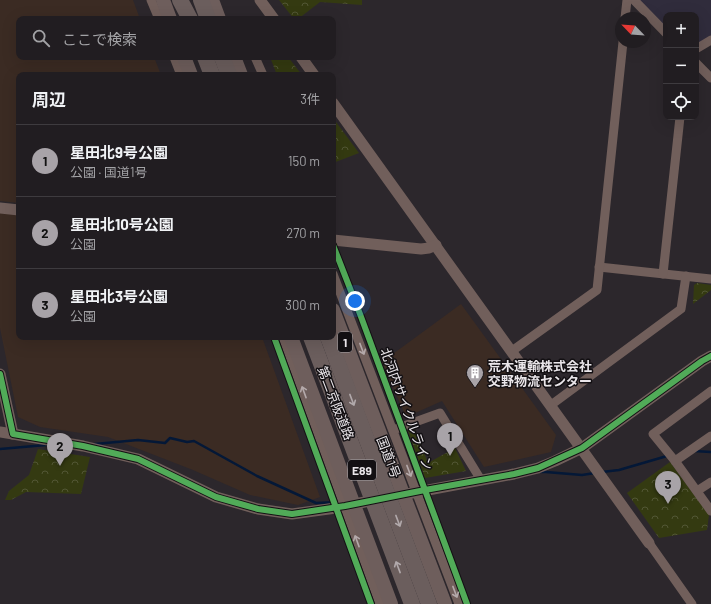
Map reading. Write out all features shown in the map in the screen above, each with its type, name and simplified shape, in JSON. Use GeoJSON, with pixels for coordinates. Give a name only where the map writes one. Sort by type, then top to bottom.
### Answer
{"type":"FeatureCollection","features":[{"type":"Feature","properties":{"kind":"highway"},"geometry":{"type":"LineString","coordinates":[[182,0],[189,16]]}},
{"type":"Feature","properties":{"kind":"highway"},"geometry":{"type":"LineString","coordinates":[[202,0],[215,14]]}},
{"type":"Feature","properties":{"kind":"highway"},"geometry":{"type":"LineString","coordinates":[[185,60],[190,72]]}},
{"type":"Feature","properties":{"kind":"highway"},"geometry":{"type":"LineString","coordinates":[[206,60],[211,72]]}},
{"type":"Feature","properties":{"kind":"highway"},"geometry":{"type":"LineString","coordinates":[[223,60],[228,72]]}},
{"type":"Feature","properties":{"kind":"highway"},"geometry":{"type":"LineString","coordinates":[[235,60],[240,72]]}},
{"type":"Feature","properties":{"kind":"highway","name":"国道1号"},"geometry":{"type":"LineString","coordinates":[[336,318],[446,604]]}},
{"type":"Feature","properties":{"kind":"highway"},"geometry":{"type":"LineString","coordinates":[[292,340],[392,604]]}},
{"type":"Feature","properties":{"kind":"highway","name":"第二京阪道路"},"geometry":{"type":"LineString","coordinates":[[312,340],[412,604]]}},
{"type":"Feature","properties":{"kind":"highway","name":"第二京阪道路"},"geometry":{"type":"LineString","coordinates":[[329,340],[429,604]]}},
{"type":"Feature","properties":{"kind":"street"},"geometry":{"type":"LineString","coordinates":[[151,0],[165,14]]}},
{"type":"Feature","properties":{"kind":"street"},"geometry":{"type":"LineString","coordinates":[[260,0],[272,16]]}},
{"type":"Feature","properties":{"kind":"street"},"geometry":{"type":"LineString","coordinates":[[626,12],[627,0]]}},
{"type":"Feature","properties":{"kind":"street"},"geometry":{"type":"LineString","coordinates":[[634,0],[663,30]]}},
{"type":"Feature","properties":{"kind":"street"},"geometry":{"type":"LineString","coordinates":[[698,48],[711,40]]}},
{"type":"Feature","properties":{"kind":"street"},"geometry":{"type":"LineString","coordinates":[[512,351],[597,290],[622,48]]}},
{"type":"Feature","properties":{"kind":"street"},"geometry":{"type":"LineString","coordinates":[[175,60],[180,72]]}},
{"type":"Feature","properties":{"kind":"street"},"geometry":{"type":"LineString","coordinates":[[256,60],[262,72]]}},
{"type":"Feature","properties":{"kind":"street"},"geometry":{"type":"LineString","coordinates":[[303,60],[312,72]]}},
{"type":"Feature","properties":{"kind":"street"},"geometry":{"type":"LineString","coordinates":[[699,66],[711,78]]}},
{"type":"Feature","properties":{"kind":"street"},"geometry":{"type":"LineString","coordinates":[[336,107],[582,448],[692,604]]}},
{"type":"Feature","properties":{"kind":"street"},"geometry":{"type":"LineString","coordinates":[[663,274],[680,120]]}},
{"type":"Feature","properties":{"kind":"street"},"geometry":{"type":"LineString","coordinates":[[0,208],[16,210]]}},
{"type":"Feature","properties":{"kind":"street"},"geometry":{"type":"LineString","coordinates":[[336,240],[421,249],[436,245]]}},
{"type":"Feature","properties":{"kind":"street"},"geometry":{"type":"LineString","coordinates":[[599,267],[711,279]]}},
{"type":"Feature","properties":{"kind":"street"},"geometry":{"type":"LineString","coordinates":[[551,405],[681,309],[686,276]]}},
{"type":"Feature","properties":{"kind":"street"},"geometry":{"type":"LineString","coordinates":[[336,282],[459,604]]}},
{"type":"Feature","properties":{"kind":"street"},"geometry":{"type":"LineString","coordinates":[[284,340],[380,604]]}},
{"type":"Feature","properties":{"kind":"street"},"geometry":{"type":"LineString","coordinates":[[0,432],[83,446],[138,459],[216,498],[258,509],[292,514],[345,506],[538,468],[582,448],[711,356]]}},
{"type":"Feature","properties":{"kind":"street"},"geometry":{"type":"LineString","coordinates":[[0,374],[13,434]]}},
{"type":"Feature","properties":{"kind":"street"},"geometry":{"type":"LineString","coordinates":[[711,391],[653,434],[675,461],[711,511]]}},
{"type":"Feature","properties":{"kind":"street"},"geometry":{"type":"LineString","coordinates":[[378,428],[387,412]]}},
{"type":"Feature","properties":{"kind":"street"},"geometry":{"type":"LineString","coordinates":[[393,430],[440,413],[481,480]]}},
{"type":"Feature","properties":{"kind":"street"},"geometry":{"type":"LineString","coordinates":[[675,461],[711,436]]}},
{"type":"Feature","properties":{"kind":"street"},"geometry":{"type":"LineString","coordinates":[[697,491],[711,482]]}},
{"type":"Feature","properties":{"kind":"street"},"geometry":{"type":"LineString","coordinates":[[431,566],[449,604]]}},
{"type":"Feature","properties":{"kind":"shaded area"},"geometry":{"type":"Polygon","coordinates":[[[0,0],[133,0],[139,16],[16,16],[16,60],[155,60],[160,72],[16,72],[16,203],[0,201],[0,0]]]}},
{"type":"Feature","properties":{"kind":"shaded area"},"geometry":{"type":"Polygon","coordinates":[[[635,0],[711,0],[711,37],[699,44],[699,12],[663,12],[663,27],[651,15],[651,12],[647,12],[635,0]]]}},
{"type":"Feature","properties":{"kind":"shaded area"},"geometry":{"type":"Polygon","coordinates":[[[0,213],[16,214],[16,340],[263,340],[320,497],[298,505],[250,495],[193,470],[108,437],[40,427],[18,417],[0,328],[0,213]]]}},
{"type":"Feature","properties":{"kind":"shaded area"},"geometry":{"type":"Polygon","coordinates":[[[461,304],[556,435],[551,452],[484,467],[442,401],[406,417],[382,362],[461,304]]]}},
{"type":"Feature","properties":{"kind":"green space"},"geometry":{"type":"Polygon","coordinates":[[[279,0],[362,0],[362,5],[320,2],[302,16],[292,16],[279,0]]]}},
{"type":"Feature","properties":{"kind":"green space"},"geometry":{"type":"Polygon","coordinates":[[[271,60],[290,60],[300,72],[276,72],[271,60]]]}},
{"type":"Feature","properties":{"kind":"green space"},"geometry":{"type":"Polygon","coordinates":[[[336,122],[359,153],[336,162],[336,122]]]}},
{"type":"Feature","properties":{"kind":"green space"},"geometry":{"type":"Polygon","coordinates":[[[697,283],[711,285],[711,290],[693,304],[694,285],[697,283]]]}},
{"type":"Feature","properties":{"kind":"green space"},"geometry":{"type":"Polygon","coordinates":[[[414,427],[428,463],[455,448],[466,471],[425,478],[407,428],[414,427]]]}},
{"type":"Feature","properties":{"kind":"green space"},"geometry":{"type":"Polygon","coordinates":[[[38,449],[90,457],[81,494],[26,492],[11,500],[5,500],[9,491],[29,475],[38,449]]]}},
{"type":"Feature","properties":{"kind":"green space"},"geometry":{"type":"Polygon","coordinates":[[[670,462],[709,515],[707,530],[659,538],[627,493],[670,462]]]}},
{"type":"Feature","properties":{"kind":"waterway"},"geometry":{"type":"LineString","coordinates":[[95,444],[138,440],[165,443],[170,438],[187,442],[194,441],[257,476],[316,503],[338,502]]}},
{"type":"Feature","properties":{"kind":"waterway"},"geometry":{"type":"LineString","coordinates":[[0,449],[46,445]]}},
{"type":"Feature","properties":{"kind":"waterway"},"geometry":{"type":"LineString","coordinates":[[694,451],[711,452]]}},
{"type":"Feature","properties":{"kind":"waterway"},"geometry":{"type":"LineString","coordinates":[[602,472],[619,470],[667,456]]}},
{"type":"Feature","properties":{"kind":"waterway"},"geometry":{"type":"LineString","coordinates":[[541,472],[582,475],[595,473]]}},
{"type":"Feature","properties":{"kind":"cycle path","name":"北河内サイクルライン"},"geometry":{"type":"LineString","coordinates":[[336,253],[467,604]]}},
{"type":"Feature","properties":{"kind":"cycle path"},"geometry":{"type":"LineString","coordinates":[[275,340],[371,604]]}},
{"type":"Feature","properties":{"kind":"cycle path"},"geometry":{"type":"LineString","coordinates":[[0,374],[13,434],[83,446],[138,459],[216,497],[258,509],[292,514],[345,506],[514,474],[538,468],[582,448],[711,356]]}},
{"type":"Feature","properties":{"kind":"place","name":"荒木運輸株式会社 交野物流センター"},"geometry":{"type":"Point","coordinates":[475,388]}},
{"type":"Feature","properties":{"kind":"place","name":"星田北9号公園"},"geometry":{"type":"Point","coordinates":[450,456]}},
{"type":"Feature","properties":{"kind":"place","name":"星田北10号公園"},"geometry":{"type":"Point","coordinates":[60,466]}},
{"type":"Feature","properties":{"kind":"place","name":"星田北3号公園"},"geometry":{"type":"Point","coordinates":[668,504]}}]}
